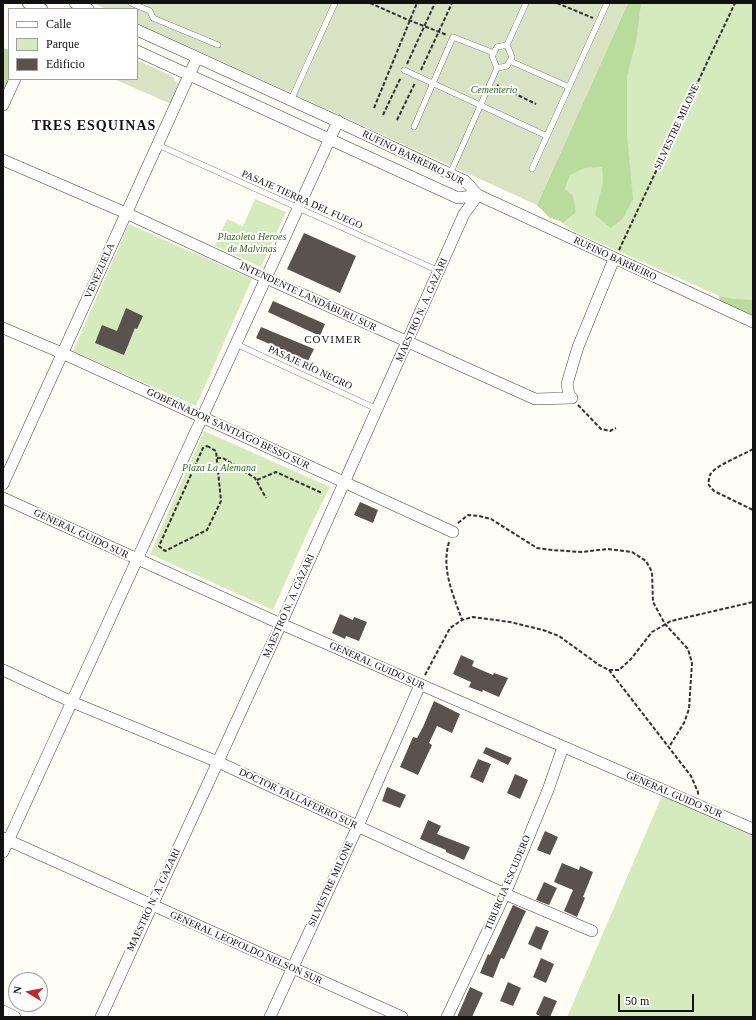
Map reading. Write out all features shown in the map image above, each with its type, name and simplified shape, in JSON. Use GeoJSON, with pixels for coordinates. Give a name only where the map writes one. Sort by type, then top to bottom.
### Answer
{"type":"FeatureCollection","features":[{"type":"Feature","properties":{"kind":"street"},"geometry":{"type":"LineString","coordinates":[[28,3],[40,8]]}},
{"type":"Feature","properties":{"kind":"street"},"geometry":{"type":"LineString","coordinates":[[75,3],[86,8]]}},
{"type":"Feature","properties":{"kind":"street","name":"RUFINO BARREIRO SUR"},"geometry":{"type":"LineString","coordinates":[[138,30],[338,121],[465,181],[478,195]]}},
{"type":"Feature","properties":{"kind":"street","name":"RUFINO BARREIRO SUR"},"geometry":{"type":"LineString","coordinates":[[138,51],[458,198],[478,195]]}},
{"type":"Feature","properties":{"kind":"street","name":"VENEZUELA"},"geometry":{"type":"LineString","coordinates":[[3,484],[197,58]]}},
{"type":"Feature","properties":{"kind":"street"},"geometry":{"type":"LineString","coordinates":[[3,105],[15,80]]}},
{"type":"Feature","properties":{"kind":"street"},"geometry":{"type":"LineString","coordinates":[[3,852],[6,839],[72,702],[338,121]]}},
{"type":"Feature","properties":{"kind":"street","name":"INTENDENTE LANDÁBURU SUR"},"geometry":{"type":"LineString","coordinates":[[3,160],[126,212],[266,278],[535,399],[572,398]]}},
{"type":"Feature","properties":{"kind":"street","name":"RUFINO BARREIRO"},"geometry":{"type":"LineString","coordinates":[[478,195],[616,255],[753,322]]}},
{"type":"Feature","properties":{"kind":"street","name":"MAESTRO N. A. GAZARI"},"geometry":{"type":"LineString","coordinates":[[101,1017],[281,624],[464,214],[478,195]]}},
{"type":"Feature","properties":{"kind":"street"},"geometry":{"type":"LineString","coordinates":[[572,398],[569,395],[567,384],[578,347],[616,255]]}},
{"type":"Feature","properties":{"kind":"street","name":"GOBERNADOR SANTIAGO BESSO SUR"},"geometry":{"type":"LineString","coordinates":[[3,328],[62,353],[453,532]]}},
{"type":"Feature","properties":{"kind":"street","name":"GENERAL GUIDO SUR"},"geometry":{"type":"LineString","coordinates":[[3,498],[281,624],[753,829]]}},
{"type":"Feature","properties":{"kind":"street","name":"DOCTOR TALLAFERRO SUR"},"geometry":{"type":"LineString","coordinates":[[3,670],[72,702],[218,762],[505,894],[592,931]]}},
{"type":"Feature","properties":{"kind":"street","name":"SILVESTRE MILONE"},"geometry":{"type":"LineString","coordinates":[[270,1017],[358,826],[420,685]]}},
{"type":"Feature","properties":{"kind":"street","name":"TIBURCIA ESCUDERO"},"geometry":{"type":"LineString","coordinates":[[447,1017],[505,894],[548,790],[563,747]]}},
{"type":"Feature","properties":{"kind":"street","name":"GENERAL LEOPOLDO NELSON SUR"},"geometry":{"type":"LineString","coordinates":[[6,839],[152,906],[402,1017]]}},
{"type":"Feature","properties":{"kind":"street"},"geometry":{"type":"LineString","coordinates":[[3,1011],[16,1017]]}},
{"type":"Feature","properties":{"kind":"lane"},"geometry":{"type":"LineString","coordinates":[[131,3],[150,11],[153,18],[218,44]]}},
{"type":"Feature","properties":{"kind":"lane"},"geometry":{"type":"LineString","coordinates":[[291,100],[335,3]]}},
{"type":"Feature","properties":{"kind":"lane"},"geometry":{"type":"LineString","coordinates":[[496,68],[507,66],[512,57],[507,45],[526,3]]}},
{"type":"Feature","properties":{"kind":"lane"},"geometry":{"type":"LineString","coordinates":[[532,169],[607,3]]}},
{"type":"Feature","properties":{"kind":"lane"},"geometry":{"type":"LineString","coordinates":[[414,127],[453,37],[494,53]]}},
{"type":"Feature","properties":{"kind":"lane"},"geometry":{"type":"LineString","coordinates":[[450,174],[496,68],[492,56],[497,47],[507,45]]}},
{"type":"Feature","properties":{"kind":"lane"},"geometry":{"type":"LineString","coordinates":[[510,61],[569,88]]}},
{"type":"Feature","properties":{"kind":"lane"},"geometry":{"type":"LineString","coordinates":[[404,70],[547,136]]}},
{"type":"Feature","properties":{"kind":"lane","name":"PASAJE TIERRA DEL FUEGO"},"geometry":{"type":"LineString","coordinates":[[158,145],[439,271]]}},
{"type":"Feature","properties":{"kind":"lane","name":"PASAJE RÍO NEGRO"},"geometry":{"type":"LineString","coordinates":[[236,344],[377,409]]}},
{"type":"Feature","properties":{"kind":"path"},"geometry":{"type":"LineString","coordinates":[[370,3],[453,37]]}},
{"type":"Feature","properties":{"kind":"path"},"geometry":{"type":"LineString","coordinates":[[374,108],[417,3]]}},
{"type":"Feature","properties":{"kind":"path"},"geometry":{"type":"LineString","coordinates":[[383,115],[435,3]]}},
{"type":"Feature","properties":{"kind":"path"},"geometry":{"type":"LineString","coordinates":[[397,120],[452,3]]}},
{"type":"Feature","properties":{"kind":"path"},"geometry":{"type":"LineString","coordinates":[[557,3],[593,18]]}},
{"type":"Feature","properties":{"kind":"path","name":"SILVESTRE MILONE"},"geometry":{"type":"LineString","coordinates":[[616,255],[736,3]]}},
{"type":"Feature","properties":{"kind":"path"},"geometry":{"type":"LineString","coordinates":[[490,82],[536,104]]}},
{"type":"Feature","properties":{"kind":"path"},"geometry":{"type":"LineString","coordinates":[[572,398],[602,429],[610,431],[616,428]]}},
{"type":"Feature","properties":{"kind":"path"},"geometry":{"type":"LineString","coordinates":[[207,446],[216,451],[217,458],[221,501],[207,530],[165,551],[159,546],[203,448],[207,446]]}},
{"type":"Feature","properties":{"kind":"path"},"geometry":{"type":"LineString","coordinates":[[753,449],[716,468],[710,475],[708,484],[714,491],[753,510]]}},
{"type":"Feature","properties":{"kind":"path"},"geometry":{"type":"LineString","coordinates":[[217,458],[223,458],[255,478],[266,498]]}},
{"type":"Feature","properties":{"kind":"path"},"geometry":{"type":"LineString","coordinates":[[257,480],[276,472],[322,493]]}},
{"type":"Feature","properties":{"kind":"path"},"geometry":{"type":"LineString","coordinates":[[462,620],[451,590],[446,567],[448,544],[455,526],[468,515],[491,519],[537,548],[581,552],[608,549],[632,552],[646,561],[652,572],[653,602],[665,624],[688,649],[692,663],[689,710],[684,723],[669,747]]}},
{"type":"Feature","properties":{"kind":"path"},"geometry":{"type":"LineString","coordinates":[[609,670],[619,670],[652,632],[671,621],[753,602]]}},
{"type":"Feature","properties":{"kind":"path"},"geometry":{"type":"LineString","coordinates":[[420,685],[450,628],[462,620],[473,617],[510,622],[543,630],[559,636],[599,665],[609,670],[691,776],[698,792],[697,805]]}},
{"type":"Feature","properties":{"kind":"green space","name":"Cementerio"},"geometry":{"type":"Polygon","coordinates":[[[93,3],[628,3],[537,205],[138,23],[138,8],[104,8],[93,3]]]}},
{"type":"Feature","properties":{"kind":"green space"},"geometry":{"type":"Polygon","coordinates":[[[628,3],[753,3],[753,311],[573,231],[537,205],[628,3]]]}},
{"type":"Feature","properties":{"kind":"green space"},"geometry":{"type":"Polygon","coordinates":[[[628,3],[641,3],[636,42],[627,76],[627,134],[633,199],[623,218],[611,228],[595,215],[603,182],[602,167],[585,168],[570,175],[565,189],[573,196],[576,212],[564,222],[550,218],[537,205],[628,3]]]}},
{"type":"Feature","properties":{"kind":"green space"},"geometry":{"type":"Polygon","coordinates":[[[3,48],[8,50],[9,80],[3,94],[3,48]]]}},
{"type":"Feature","properties":{"kind":"green space"},"geometry":{"type":"Polygon","coordinates":[[[138,60],[172,76],[178,84],[171,104],[116,80],[138,80],[138,60]]]}},
{"type":"Feature","properties":{"kind":"green space","name":"Plazoleta Heroes de Malvinas"},"geometry":{"type":"Polygon","coordinates":[[[255,199],[286,212],[261,267],[215,246],[227,219],[243,226],[255,199]]]}},
{"type":"Feature","properties":{"kind":"green space"},"geometry":{"type":"Polygon","coordinates":[[[129,224],[252,279],[196,406],[73,351],[129,224]]]}},
{"type":"Feature","properties":{"kind":"green space"},"geometry":{"type":"Polygon","coordinates":[[[719,296],[733,299],[753,300],[753,315],[720,301],[719,296]]]}},
{"type":"Feature","properties":{"kind":"green space","name":"Plaza La Alemana"},"geometry":{"type":"Polygon","coordinates":[[[204,431],[330,487],[310,527],[273,610],[150,554],[204,431]]]}},
{"type":"Feature","properties":{"kind":"green space"},"geometry":{"type":"Polygon","coordinates":[[[664,791],[753,829],[753,1017],[567,1017],[664,791]]]}},
{"type":"Feature","properties":{"kind":"building"},"geometry":{"type":"Polygon","coordinates":[[[304,233],[356,256],[340,293],[287,269],[304,233]]]}},
{"type":"Feature","properties":{"kind":"building"},"geometry":{"type":"Polygon","coordinates":[[[273,301],[325,324],[320,336],[268,312],[273,301]]]}},
{"type":"Feature","properties":{"kind":"building"},"geometry":{"type":"Polygon","coordinates":[[[126,308],[143,316],[137,329],[135,328],[124,355],[95,343],[102,325],[117,331],[126,308]]]}},
{"type":"Feature","properties":{"kind":"building"},"geometry":{"type":"Polygon","coordinates":[[[261,327],[314,349],[308,361],[256,338],[261,327]]]}},
{"type":"Feature","properties":{"kind":"building"},"geometry":{"type":"Polygon","coordinates":[[[360,502],[378,510],[373,523],[354,515],[360,502]]]}},
{"type":"Feature","properties":{"kind":"building"},"geometry":{"type":"Polygon","coordinates":[[[340,614],[353,620],[354,617],[367,622],[359,641],[346,636],[345,639],[332,633],[340,614]]]}},
{"type":"Feature","properties":{"kind":"building"},"geometry":{"type":"Polygon","coordinates":[[[461,655],[474,661],[472,666],[493,675],[494,673],[508,678],[499,697],[483,690],[482,692],[469,687],[471,682],[453,674],[461,655]]]}},
{"type":"Feature","properties":{"kind":"building"},"geometry":{"type":"Polygon","coordinates":[[[434,701],[460,714],[452,733],[437,726],[429,743],[432,745],[418,775],[400,767],[413,737],[417,738],[434,701]]]}},
{"type":"Feature","properties":{"kind":"building"},"geometry":{"type":"Polygon","coordinates":[[[486,747],[512,758],[508,765],[483,753],[486,747]]]}},
{"type":"Feature","properties":{"kind":"building"},"geometry":{"type":"Polygon","coordinates":[[[478,759],[491,764],[483,783],[470,777],[478,759]]]}},
{"type":"Feature","properties":{"kind":"building"},"geometry":{"type":"Polygon","coordinates":[[[515,774],[528,780],[520,799],[507,793],[515,774]]]}},
{"type":"Feature","properties":{"kind":"building"},"geometry":{"type":"Polygon","coordinates":[[[387,787],[406,795],[400,808],[382,801],[387,787]]]}},
{"type":"Feature","properties":{"kind":"building"},"geometry":{"type":"Polygon","coordinates":[[[428,820],[441,826],[437,834],[470,847],[464,860],[446,852],[446,850],[420,839],[428,820]]]}},
{"type":"Feature","properties":{"kind":"building"},"geometry":{"type":"Polygon","coordinates":[[[545,831],[558,837],[550,855],[537,850],[545,831]]]}},
{"type":"Feature","properties":{"kind":"building"},"geometry":{"type":"Polygon","coordinates":[[[562,863],[579,870],[580,866],[593,872],[577,917],[564,911],[573,890],[554,882],[562,863]]]}},
{"type":"Feature","properties":{"kind":"building"},"geometry":{"type":"Polygon","coordinates":[[[544,882],[557,888],[549,905],[536,900],[544,882]]]}},
{"type":"Feature","properties":{"kind":"building"},"geometry":{"type":"Polygon","coordinates":[[[513,905],[526,911],[504,959],[501,958],[493,978],[480,973],[513,905]]]}},
{"type":"Feature","properties":{"kind":"building"},"geometry":{"type":"Polygon","coordinates":[[[536,926],[549,931],[541,950],[528,944],[536,926]]]}},
{"type":"Feature","properties":{"kind":"building"},"geometry":{"type":"Polygon","coordinates":[[[541,958],[554,964],[546,983],[533,977],[541,958]]]}},
{"type":"Feature","properties":{"kind":"building"},"geometry":{"type":"Polygon","coordinates":[[[508,982],[521,988],[513,1006],[500,1001],[508,982]]]}},
{"type":"Feature","properties":{"kind":"building"},"geometry":{"type":"Polygon","coordinates":[[[470,987],[483,993],[472,1017],[457,1017],[470,987]]]}},
{"type":"Feature","properties":{"kind":"building"},"geometry":{"type":"Polygon","coordinates":[[[544,996],[557,1001],[550,1017],[542,1017],[536,1014],[544,996]]]}},
{"type":"Feature","properties":{"kind":"district","name":"TRES ESQUINAS"},"geometry":{"type":"Point","coordinates":[94,126]}},
{"type":"Feature","properties":{"kind":"district","name":"COVIMER"},"geometry":{"type":"Point","coordinates":[333,340]}}]}
